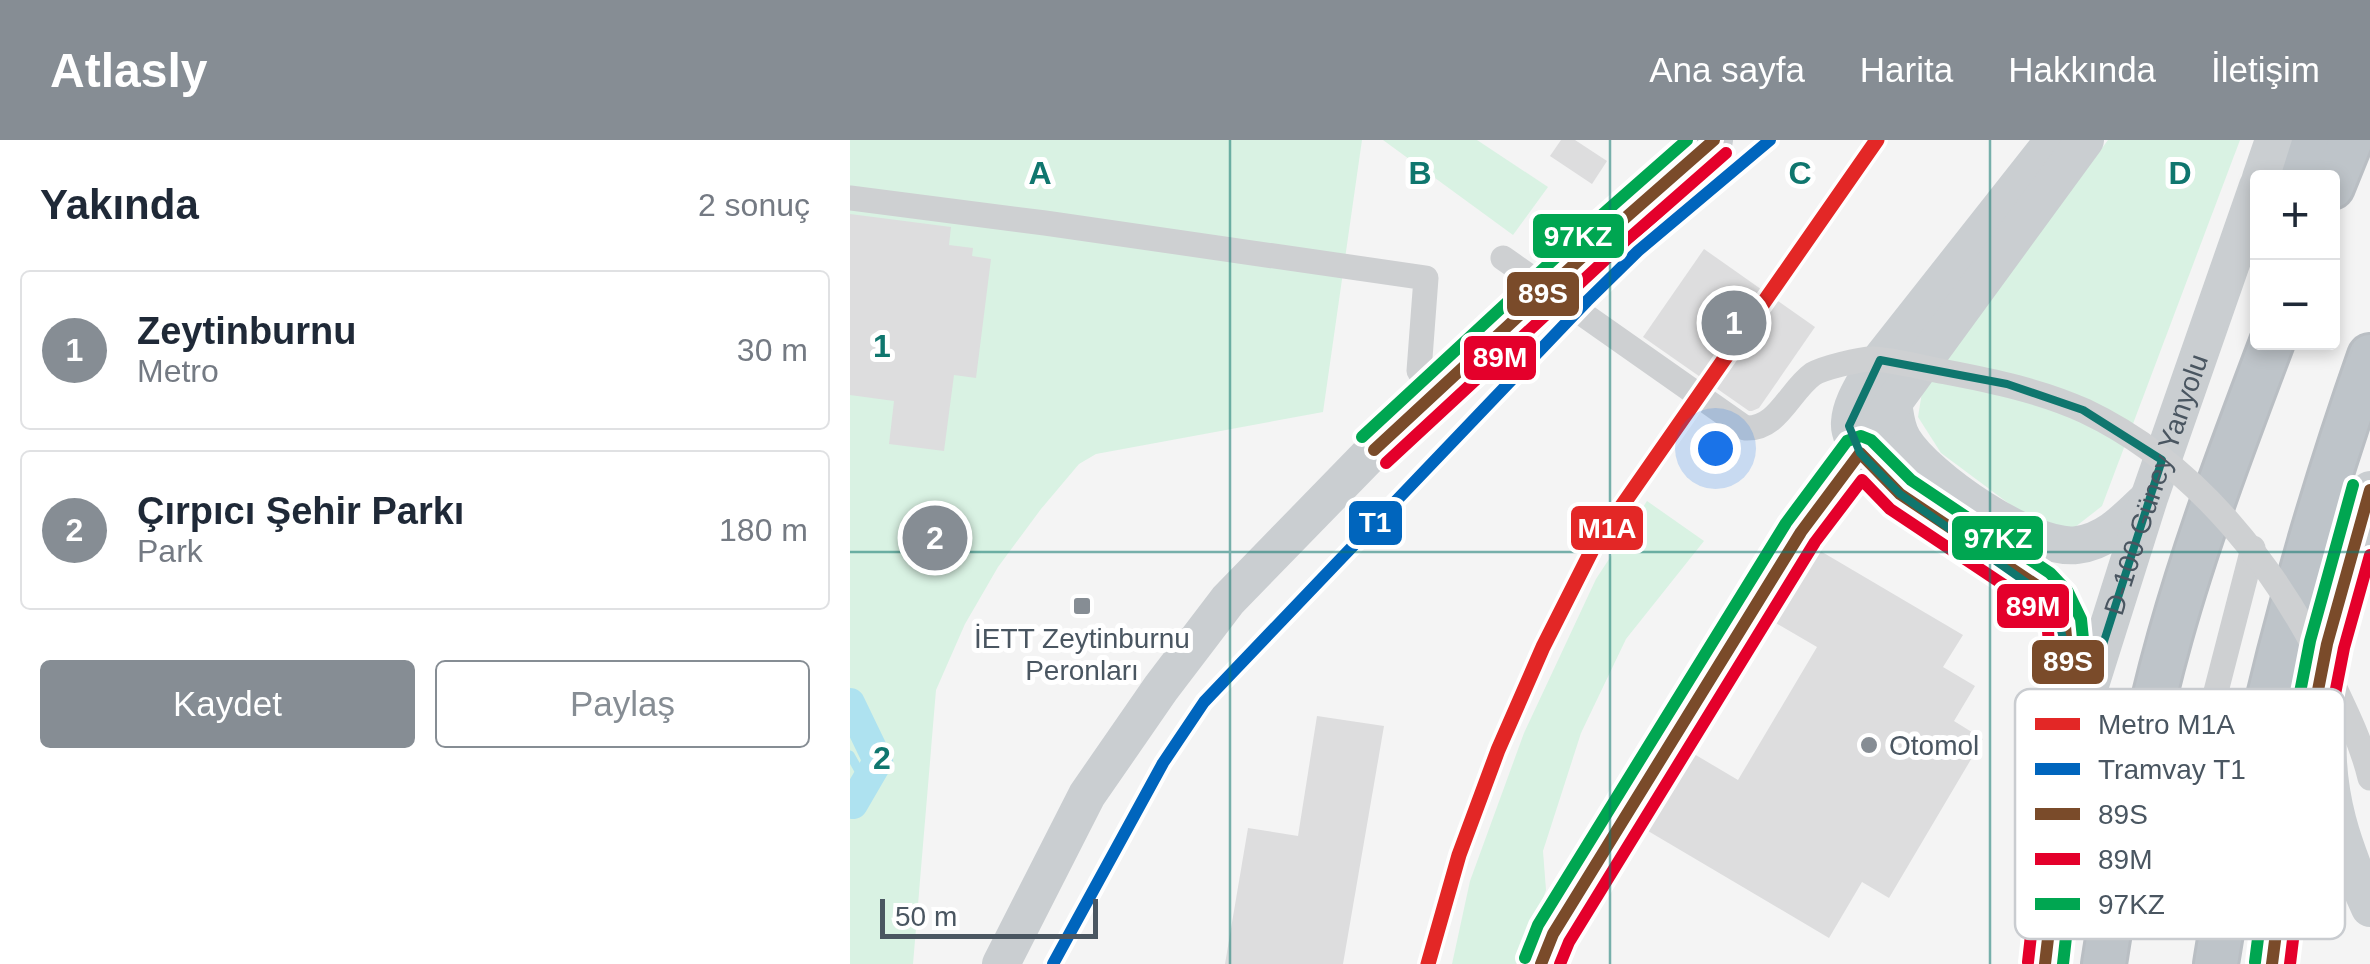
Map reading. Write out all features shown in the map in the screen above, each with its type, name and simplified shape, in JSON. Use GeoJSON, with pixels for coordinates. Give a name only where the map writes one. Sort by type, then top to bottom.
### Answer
{"type":"FeatureCollection","features":[{"type":"Feature","properties":{"kind":"highway"},"geometry":{"type":"LineString","coordinates":[[2305,170],[2314,140]]}},
{"type":"Feature","properties":{"kind":"highway"},"geometry":{"type":"LineString","coordinates":[[2339,170],[2351,140]]}},
{"type":"Feature","properties":{"kind":"highway"},"geometry":{"type":"LineString","coordinates":[[2246,412],[2255,350]]}},
{"type":"Feature","properties":{"kind":"highway"},"geometry":{"type":"LineString","coordinates":[[2157,689],[2194,556],[2269,350]]}},
{"type":"Feature","properties":{"kind":"highway"},"geometry":{"type":"LineString","coordinates":[[2271,689],[2306,550],[2370,356]]}},
{"type":"Feature","properties":{"kind":"highway"},"geometry":{"type":"LineString","coordinates":[[2104,964],[2108,939]]}},
{"type":"Feature","properties":{"kind":"highway"},"geometry":{"type":"LineString","coordinates":[[2216,964],[2220,939]]}},
{"type":"Feature","properties":{"kind":"main road"},"geometry":{"type":"LineString","coordinates":[[1001,964],[1087,796],[1228,600],[1374,450],[1714,140]]}},
{"type":"Feature","properties":{"kind":"main road"},"geometry":{"type":"LineString","coordinates":[[2054,140],[1871,372],[1856,400],[1849,426],[1860,453],[1900,494],[2054,602],[2065,626],[2065,689]]}},
{"type":"Feature","properties":{"kind":"main road"},"geometry":{"type":"LineString","coordinates":[[1541,964],[1553,934],[1801,532],[2085,140]]}},
{"type":"Feature","properties":{"kind":"main road"},"geometry":{"type":"LineString","coordinates":[[2264,170],[2274,140]]}},
{"type":"Feature","properties":{"kind":"main road","name":"D-100 Güney Yanyolu"},"geometry":{"type":"LineString","coordinates":[[2089,689],[2149,498],[2250,208]]}},
{"type":"Feature","properties":{"kind":"main road"},"geometry":{"type":"LineString","coordinates":[[1893,402],[1900,436],[1919,462],[2006,524],[2046,542],[2072,546],[2109,534],[2149,498]]}},
{"type":"Feature","properties":{"kind":"main road"},"geometry":{"type":"LineString","coordinates":[[2318,689],[2370,490]]}},
{"type":"Feature","properties":{"kind":"main road"},"geometry":{"type":"LineString","coordinates":[[2327,644],[2330,689]]}},
{"type":"Feature","properties":{"kind":"main road"},"geometry":{"type":"LineString","coordinates":[[2345,841],[2370,908]]}},
{"type":"Feature","properties":{"kind":"main road","name":"D-100 Güney Yanyolu"},"geometry":{"type":"LineString","coordinates":[[2045,964],[2048,939]]}},
{"type":"Feature","properties":{"kind":"main road"},"geometry":{"type":"LineString","coordinates":[[2272,964],[2275,939]]}},
{"type":"Feature","properties":{"kind":"street"},"geometry":{"type":"LineString","coordinates":[[850,198],[1426,278],[1419,371]]}},
{"type":"Feature","properties":{"kind":"street"},"geometry":{"type":"LineString","coordinates":[[1503,258],[1745,428],[1756,429],[1774,418],[1814,374],[1870,359],[2007,384],[2082,410],[2142,444],[2197,490],[2253,548],[2309,634],[2335,689]]}},
{"type":"Feature","properties":{"kind":"street"},"geometry":{"type":"LineString","coordinates":[[2217,689],[2253,548]]}},
{"type":"Feature","properties":{"kind":"street"},"geometry":{"type":"LineString","coordinates":[[2345,709],[2370,778]]}},
{"type":"Feature","properties":{"kind":"highlighted area"},"geometry":{"type":"Polygon","coordinates":[[[1880,360],[2007,384],[2083,410],[2162,460],[2090,685],[2061,828],[2068,659],[2054,602],[1900,494],[1860,453],[1849,426],[1880,360]]]}},
{"type":"Feature","properties":{"kind":"green space"},"geometry":{"type":"Polygon","coordinates":[[[850,140],[1362,140],[1323,412],[1096,454],[1079,464],[998,567],[965,624],[936,690],[913,964],[850,964],[850,140]]]}},
{"type":"Feature","properties":{"kind":"green space"},"geometry":{"type":"Polygon","coordinates":[[[1383,140],[1477,140],[1548,187],[1513,235],[1383,140]]]}},
{"type":"Feature","properties":{"kind":"green space"},"geometry":{"type":"Polygon","coordinates":[[[2108,140],[2240,140],[2102,506],[2070,531],[2043,529],[1941,453],[1918,417],[1922,392],[2108,140]]]}},
{"type":"Feature","properties":{"kind":"green space"},"geometry":{"type":"Polygon","coordinates":[[[1647,501],[1704,541],[1626,639],[1581,733],[1543,851],[1546,890],[1521,964],[1452,964],[1470,881],[1524,733],[1596,579],[1647,501]]]}},
{"type":"Feature","properties":{"kind":"building"},"geometry":{"type":"Polygon","coordinates":[[[1561,140],[1575,140],[1607,161],[1592,184],[1550,156],[1561,140]]]}},
{"type":"Feature","properties":{"kind":"building"},"geometry":{"type":"Polygon","coordinates":[[[850,214],[951,227],[949,245],[973,248],[972,256],[991,259],[976,378],[954,375],[944,451],[889,444],[894,401],[850,395],[850,214]]]}},
{"type":"Feature","properties":{"kind":"building"},"geometry":{"type":"Polygon","coordinates":[[[1704,249],[1815,327],[1759,408],[1752,411],[1643,337],[1704,249]]]}},
{"type":"Feature","properties":{"kind":"building","name":"Otomol"},"geometry":{"type":"Polygon","coordinates":[[[1817,549],[1963,635],[1943,667],[1975,686],[1954,721],[1983,739],[1889,898],[1862,882],[1829,938],[1643,828],[1689,751],[1738,780],[1817,647],[1774,622],[1817,549]]]}},
{"type":"Feature","properties":{"kind":"building"},"geometry":{"type":"Polygon","coordinates":[[[1317,716],[1384,726],[1343,964],[1225,964],[1248,828],[1298,836],[1317,716]]]}},
{"type":"Feature","properties":{"kind":"waterway"},"geometry":{"type":"LineString","coordinates":[[850,703],[878,761],[853,804],[850,798]]}},
{"type":"Feature","properties":{"kind":"waterway"},"geometry":{"type":"LineString","coordinates":[[850,755],[866,783]]}},
{"type":"Feature","properties":{"kind":"metro line","name":"M1A"},"geometry":{"type":"LineString","coordinates":[[1428,964],[1459,855],[1498,750],[1543,647],[1594,546],[1877,140]]}},
{"type":"Feature","properties":{"kind":"tram line","name":"T1"},"geometry":{"type":"LineString","coordinates":[[1053,964],[1163,763],[1204,702],[1587,301],[1638,251],[1770,140]]}},
{"type":"Feature","properties":{"kind":"transit line","name":"97KZ"},"geometry":{"type":"LineString","coordinates":[[1362,437],[1687,140]]}},
{"type":"Feature","properties":{"kind":"transit line","name":"89S"},"geometry":{"type":"LineString","coordinates":[[1374,450],[1714,140]]}},
{"type":"Feature","properties":{"kind":"transit line","name":"89M"},"geometry":{"type":"LineString","coordinates":[[1386,463],[1726,153]]}},
{"type":"Feature","properties":{"kind":"transit line","name":"97KZ"},"geometry":{"type":"LineString","coordinates":[[1525,958],[1538,925],[1786,523],[1847,441],[1861,436],[1871,440],[1911,480],[2050,573],[2068,592],[2081,619],[2085,659],[2083,689]]}},
{"type":"Feature","properties":{"kind":"transit line","name":"89S"},"geometry":{"type":"LineString","coordinates":[[1541,964],[1553,934],[1801,532],[1860,453],[1900,494],[2039,587],[2054,602],[2065,626],[2065,689]]}},
{"type":"Feature","properties":{"kind":"transit line","name":"89M"},"geometry":{"type":"LineString","coordinates":[[1560,964],[1569,942],[1815,542],[1862,480],[1890,509],[2039,612],[2048,631],[2048,689]]}},
{"type":"Feature","properties":{"kind":"transit line","name":"97KZ"},"geometry":{"type":"LineString","coordinates":[[2301,689],[2353,485]]}},
{"type":"Feature","properties":{"kind":"transit line","name":"89S"},"geometry":{"type":"LineString","coordinates":[[2318,689],[2370,490]]}},
{"type":"Feature","properties":{"kind":"transit line","name":"89M"},"geometry":{"type":"LineString","coordinates":[[2336,689],[2370,555]]}},
{"type":"Feature","properties":{"kind":"transit line","name":"89M"},"geometry":{"type":"LineString","coordinates":[[2028,962],[2031,939]]}},
{"type":"Feature","properties":{"kind":"transit line","name":"89S"},"geometry":{"type":"LineString","coordinates":[[2045,964],[2048,939]]}},
{"type":"Feature","properties":{"kind":"transit line","name":"97KZ"},"geometry":{"type":"LineString","coordinates":[[2063,964],[2066,939]]}},
{"type":"Feature","properties":{"kind":"transit line","name":"97KZ"},"geometry":{"type":"LineString","coordinates":[[2255,962],[2258,939]]}},
{"type":"Feature","properties":{"kind":"transit line","name":"89S"},"geometry":{"type":"LineString","coordinates":[[2272,964],[2275,939]]}},
{"type":"Feature","properties":{"kind":"transit line","name":"89M"},"geometry":{"type":"LineString","coordinates":[[2290,964],[2293,939]]}},
{"type":"Feature","properties":{"kind":"place","name":"Zeytinburnu"},"geometry":{"type":"Point","coordinates":[1734,323]}},
{"type":"Feature","properties":{"kind":"place","name":"Çırpıcı Şehir Parkı"},"geometry":{"type":"Point","coordinates":[935,538]}},
{"type":"Feature","properties":{"kind":"place","name":"İETT Zeytinburnu Peronları"},"geometry":{"type":"Point","coordinates":[1082,606]}},
{"type":"Feature","properties":{"kind":"place","name":"Otomol"},"geometry":{"type":"Point","coordinates":[1869,745]}}]}
